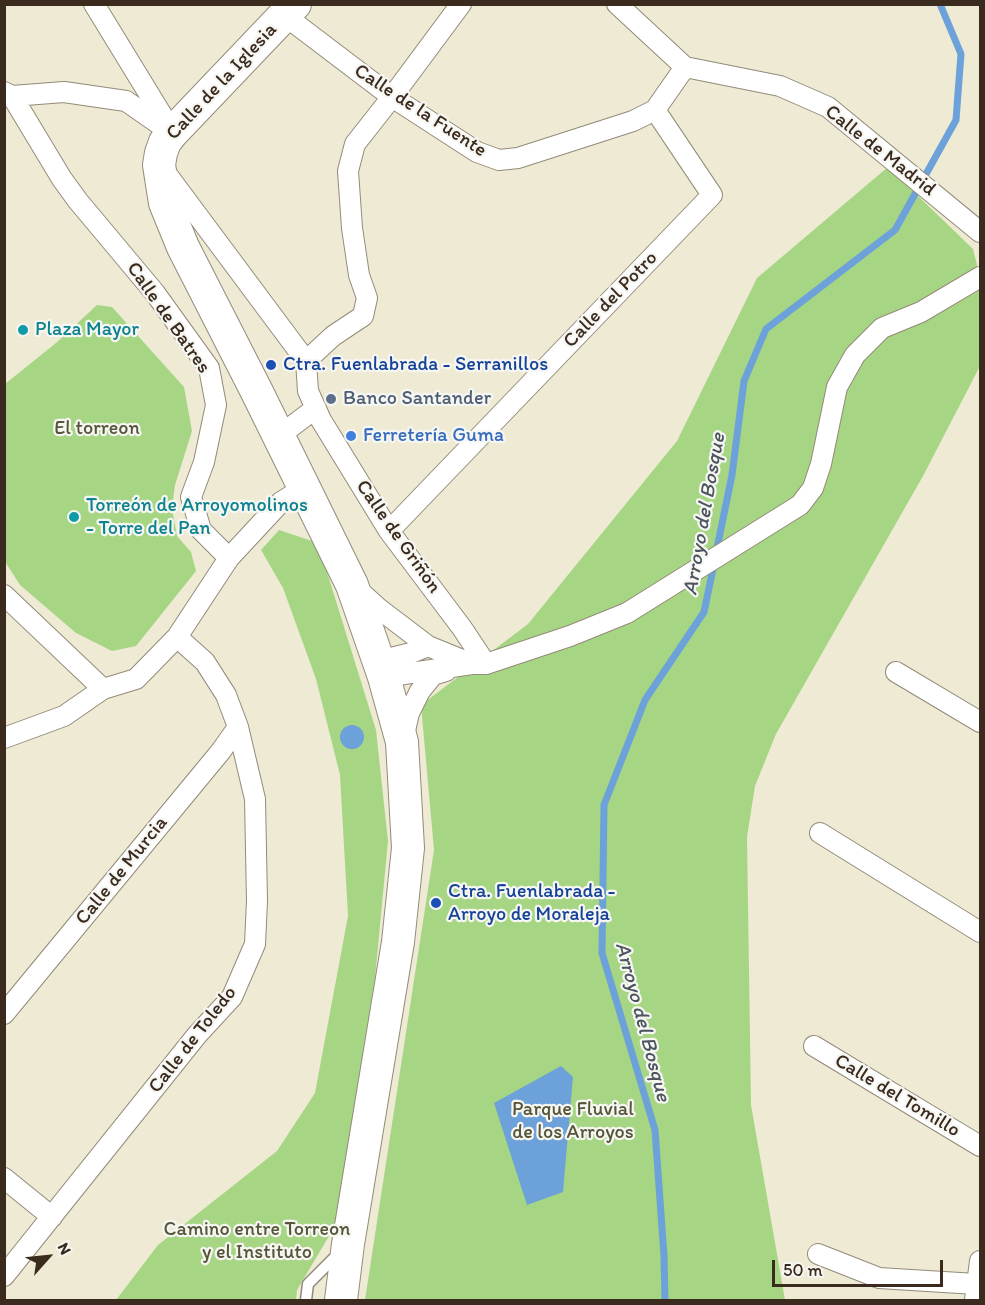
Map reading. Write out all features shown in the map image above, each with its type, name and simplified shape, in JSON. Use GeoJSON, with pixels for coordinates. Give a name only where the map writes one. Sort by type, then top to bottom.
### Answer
{"type":"FeatureCollection","features":[{"type":"Feature","properties":{"kind":"main road","name":"Calle de la Iglesia"},"geometry":{"type":"LineString","coordinates":[[159,165],[160,153],[172,133],[289,10]]}},
{"type":"Feature","properties":{"kind":"main road"},"geometry":{"type":"LineString","coordinates":[[159,165],[165,203],[183,248],[305,487],[352,585],[381,669],[402,742],[408,848],[398,942],[348,1244],[341,1300]]}},
{"type":"Feature","properties":{"kind":"street"},"geometry":{"type":"LineString","coordinates":[[94,4],[172,133]]}},
{"type":"Feature","properties":{"kind":"street"},"geometry":{"type":"LineString","coordinates":[[159,165],[306,361],[333,336],[363,316],[367,298],[359,275],[352,228],[348,171],[355,144],[461,4]]}},
{"type":"Feature","properties":{"kind":"street"},"geometry":{"type":"LineString","coordinates":[[617,4],[685,67],[655,110]]}},
{"type":"Feature","properties":{"kind":"street","name":"Calle de la Fuente"},"geometry":{"type":"LineString","coordinates":[[289,10],[392,97],[477,152],[499,160],[529,155],[633,121],[655,110]]}},
{"type":"Feature","properties":{"kind":"street","name":"Calle de Madrid"},"geometry":{"type":"LineString","coordinates":[[685,67],[780,86],[828,107],[981,232]]}},
{"type":"Feature","properties":{"kind":"street","name":"Calle de Batres"},"geometry":{"type":"LineString","coordinates":[[8,94],[64,92],[126,101],[172,133]]}},
{"type":"Feature","properties":{"kind":"street","name":"Calle de Batres"},"geometry":{"type":"LineString","coordinates":[[8,94],[73,194],[155,293],[209,368],[216,405],[204,462],[191,497],[201,530],[229,558]]}},
{"type":"Feature","properties":{"kind":"street","name":"Calle del Potro"},"geometry":{"type":"LineString","coordinates":[[389,531],[712,195],[655,110]]}},
{"type":"Feature","properties":{"kind":"street"},"geometry":{"type":"LineString","coordinates":[[402,742],[409,713],[420,690],[433,675],[479,664],[570,636],[627,613],[800,505],[813,488],[821,464],[837,387],[855,355],[882,328],[921,312],[981,277]]}},
{"type":"Feature","properties":{"kind":"street","name":"Calle de Griñón"},"geometry":{"type":"LineString","coordinates":[[306,361],[308,391],[321,420],[389,531],[462,628],[479,664]]}},
{"type":"Feature","properties":{"kind":"street"},"geometry":{"type":"LineString","coordinates":[[279,436],[316,408]]}},
{"type":"Feature","properties":{"kind":"street"},"geometry":{"type":"LineString","coordinates":[[4,738],[64,716],[103,689],[136,679],[177,637],[229,558],[281,502],[305,487]]}},
{"type":"Feature","properties":{"kind":"street"},"geometry":{"type":"LineString","coordinates":[[352,585],[428,646],[479,664]]}},
{"type":"Feature","properties":{"kind":"street"},"geometry":{"type":"LineString","coordinates":[[4,595],[103,689]]}},
{"type":"Feature","properties":{"kind":"street","name":"Calle de Toledo"},"geometry":{"type":"LineString","coordinates":[[4,1276],[197,1035],[232,997],[255,944],[257,901],[255,799],[238,727],[226,694],[205,662],[177,637]]}},
{"type":"Feature","properties":{"kind":"street"},"geometry":{"type":"LineString","coordinates":[[381,669],[428,646]]}},
{"type":"Feature","properties":{"kind":"street"},"geometry":{"type":"LineString","coordinates":[[381,669],[479,664]]}},
{"type":"Feature","properties":{"kind":"street"},"geometry":{"type":"LineString","coordinates":[[896,672],[981,722]]}},
{"type":"Feature","properties":{"kind":"street","name":"Calle de Murcia"},"geometry":{"type":"LineString","coordinates":[[4,1014],[221,751],[238,727]]}},
{"type":"Feature","properties":{"kind":"street"},"geometry":{"type":"LineString","coordinates":[[820,833],[981,932]]}},
{"type":"Feature","properties":{"kind":"street","name":"Calle del Tomillo"},"geometry":{"type":"LineString","coordinates":[[814,1046],[981,1146]]}},
{"type":"Feature","properties":{"kind":"street"},"geometry":{"type":"LineString","coordinates":[[4,1178],[52,1217]]}},
{"type":"Feature","properties":{"kind":"street"},"geometry":{"type":"LineString","coordinates":[[818,1254],[879,1278],[976,1292],[981,1261]]}},
{"type":"Feature","properties":{"kind":"lane"},"geometry":{"type":"LineString","coordinates":[[306,1300],[308,1284],[348,1244]]}},
{"type":"Feature","properties":{"kind":"green space","name":"Parque Fluvial de los Arroyos"},"geometry":{"type":"Polygon","coordinates":[[[888,167],[973,249],[980,277],[980,366],[923,476],[776,734],[755,786],[747,837],[751,1105],[785,1300],[365,1300],[434,850],[421,705],[528,624],[677,441],[757,278],[888,167]]]}},
{"type":"Feature","properties":{"kind":"green space","name":"El torreon"},"geometry":{"type":"Polygon","coordinates":[[[97,305],[112,307],[184,387],[192,431],[175,485],[172,509],[177,536],[191,552],[196,571],[136,646],[112,651],[76,633],[20,585],[4,560],[5,384],[56,343],[97,305]]]}},
{"type":"Feature","properties":{"kind":"green space","name":"Camino entre Torreon y el Instituto"},"geometry":{"type":"Polygon","coordinates":[[[279,530],[318,543],[376,730],[388,841],[375,978],[335,1226],[297,1290],[296,1300],[116,1300],[158,1245],[277,1151],[315,1093],[348,916],[340,775],[316,679],[283,588],[261,550],[279,530]]]}},
{"type":"Feature","properties":{"kind":"water"},"geometry":{"type":"Polygon","coordinates":[[[352,725],[361,728],[364,737],[361,746],[352,749],[343,746],[340,737],[343,728],[352,725]]]}},
{"type":"Feature","properties":{"kind":"water"},"geometry":{"type":"Polygon","coordinates":[[[561,1066],[573,1077],[563,1192],[527,1205],[494,1103],[561,1066]]]}},
{"type":"Feature","properties":{"kind":"waterway","name":"Arroyo del Bosque"},"geometry":{"type":"LineString","coordinates":[[716,553],[732,475],[744,381],[766,329],[895,230],[956,120],[961,54],[940,4]]}},
{"type":"Feature","properties":{"kind":"waterway","name":"Arroyo del Bosque"},"geometry":{"type":"LineString","coordinates":[[665,1300],[655,1130],[602,953],[604,805],[645,700],[704,612],[714,564]]}},
{"type":"Feature","properties":{"kind":"place","name":"Plaza Mayor"},"geometry":{"type":"Point","coordinates":[23,330]}},
{"type":"Feature","properties":{"kind":"place","name":"Ctra. Fuenlabrada - Serranillos"},"geometry":{"type":"Point","coordinates":[271,365]}},
{"type":"Feature","properties":{"kind":"place","name":"Banco Santander"},"geometry":{"type":"Point","coordinates":[331,399]}},
{"type":"Feature","properties":{"kind":"place","name":"Ferretería Guma"},"geometry":{"type":"Point","coordinates":[351,436]}},
{"type":"Feature","properties":{"kind":"place","name":"Torreón de Arroyomolinos - Torre del Pan"},"geometry":{"type":"Point","coordinates":[74,517]}},
{"type":"Feature","properties":{"kind":"place","name":"Ctra. Fuenlabrada - Arroyo de Moraleja"},"geometry":{"type":"Point","coordinates":[436,903]}}]}
